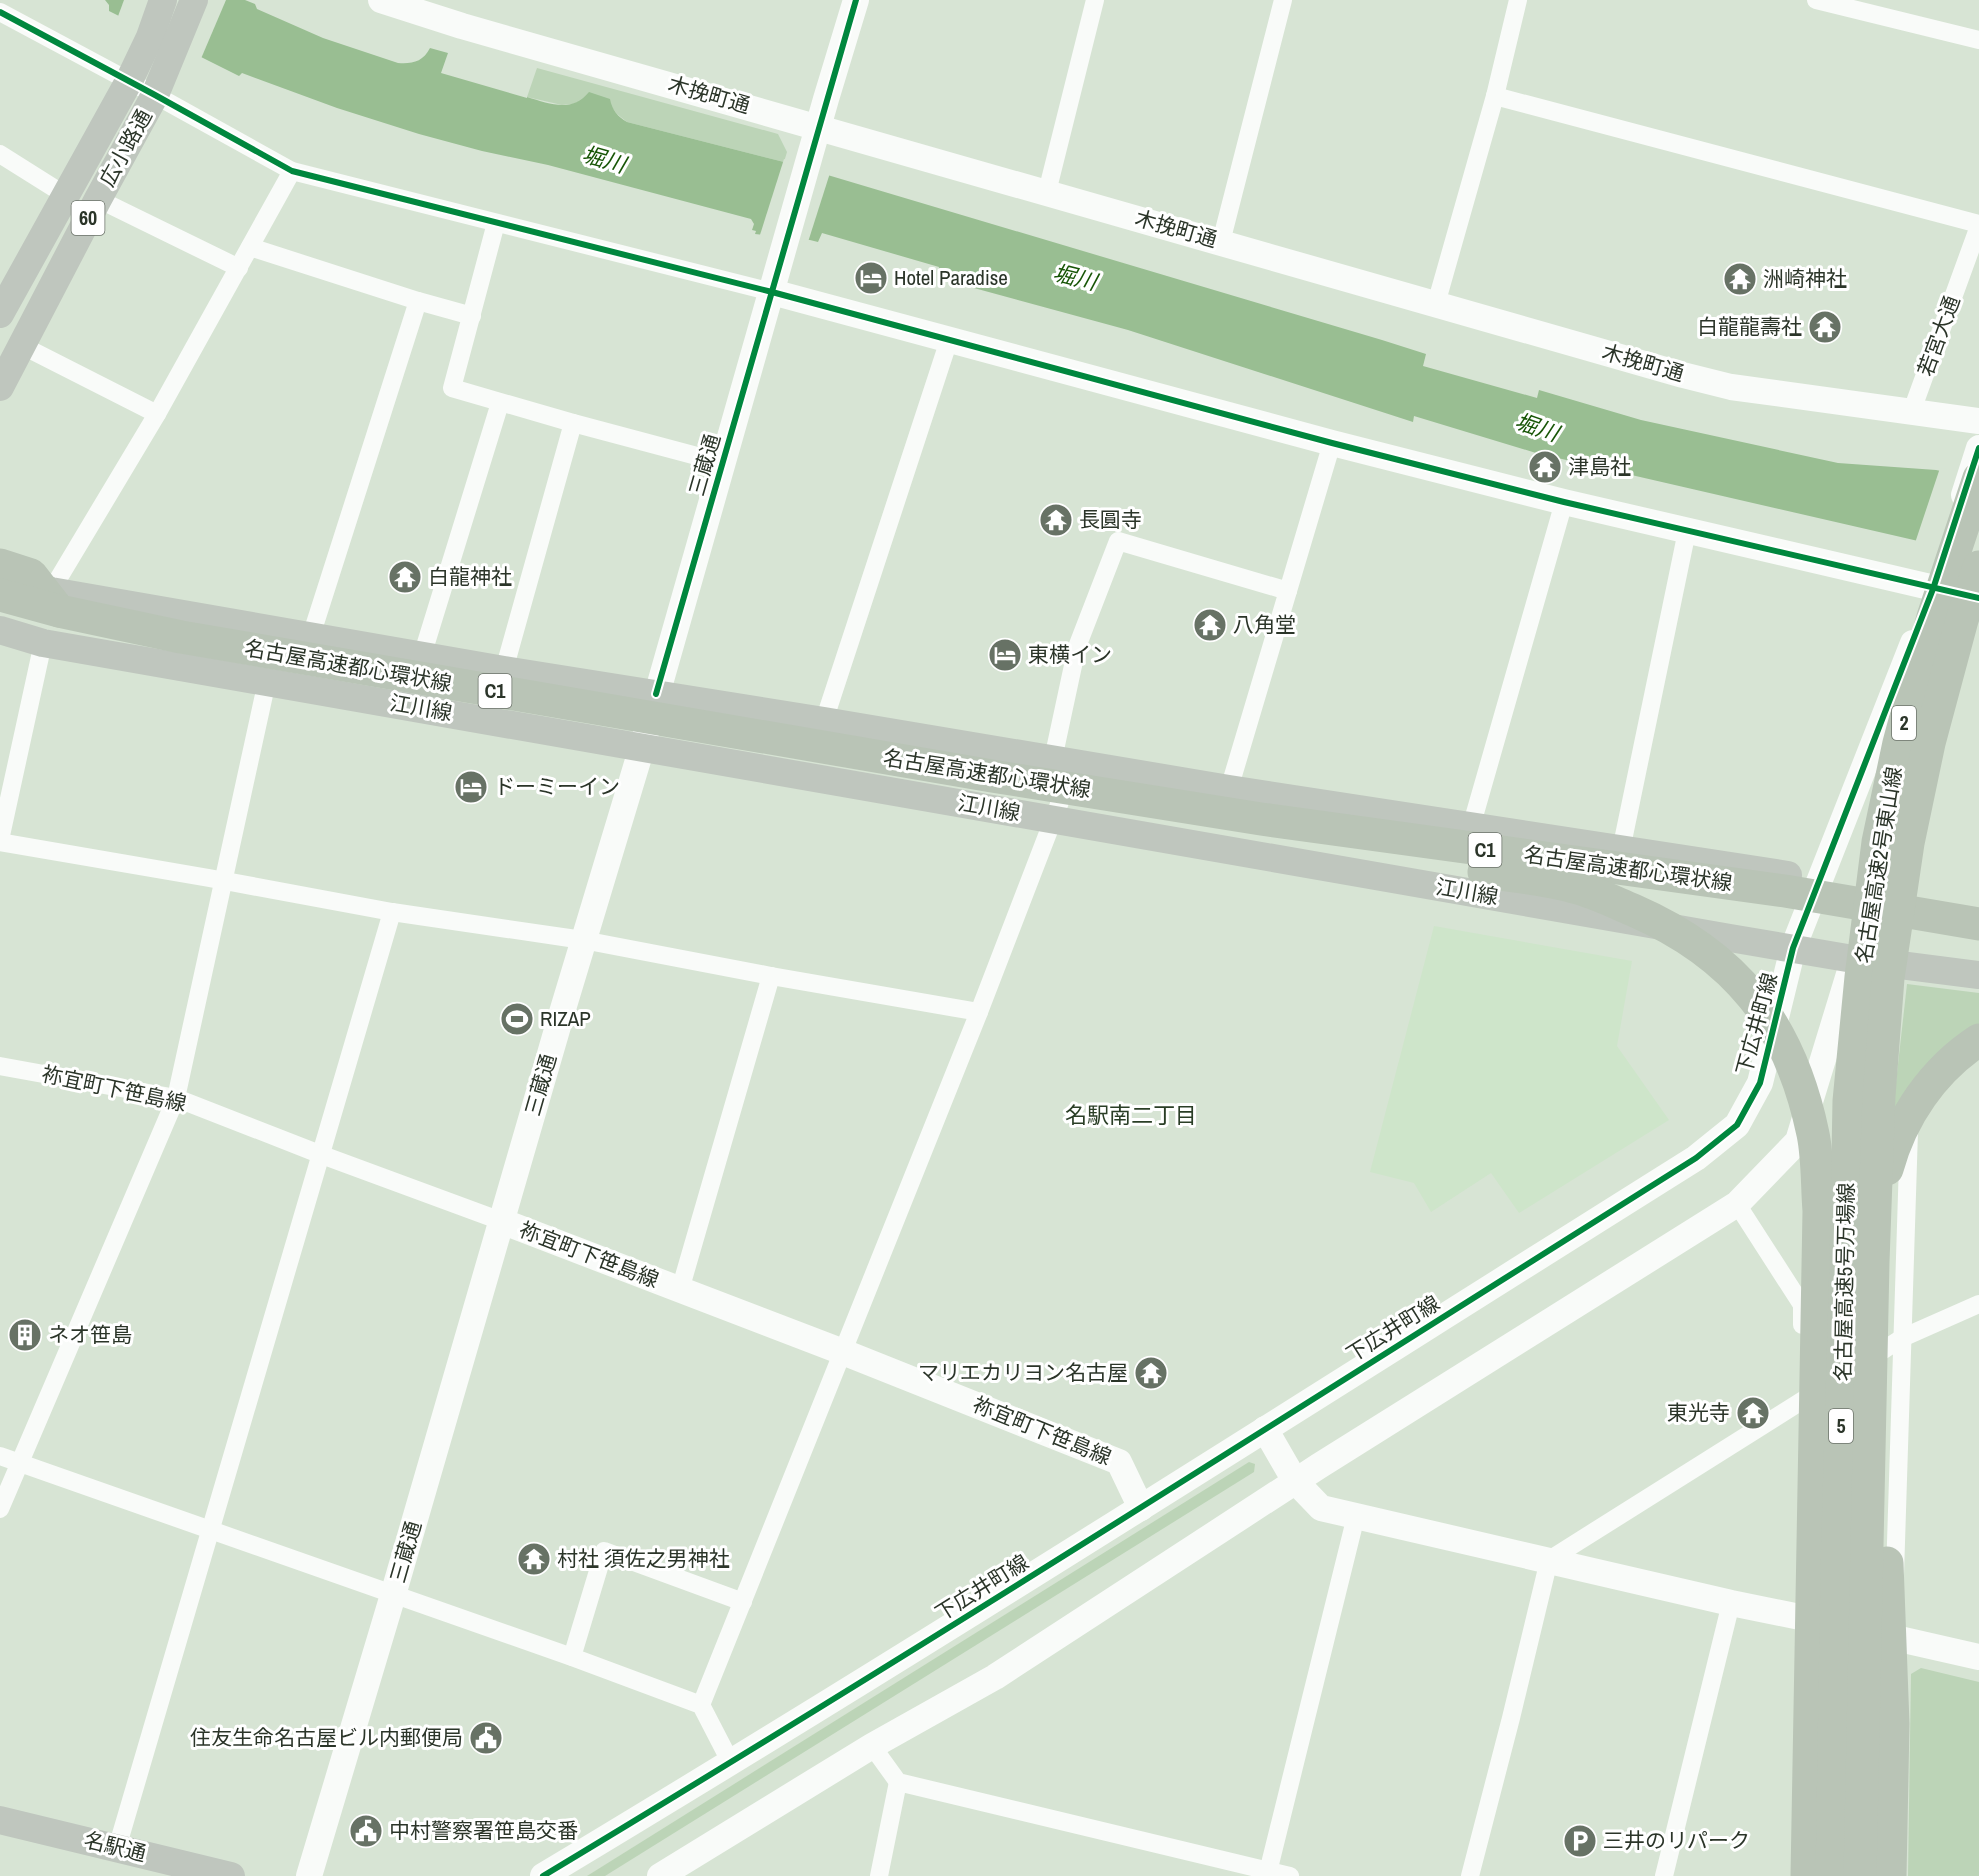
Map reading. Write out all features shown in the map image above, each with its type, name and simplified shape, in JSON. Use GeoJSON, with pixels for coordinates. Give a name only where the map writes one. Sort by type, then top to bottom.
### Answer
{"type":"FeatureCollection","features":[{"type":"Feature","properties":{"kind":"highway","name":"名古屋高速2号東山線"},"geometry":{"type":"LineString","coordinates":[[1867,971],[1878,842],[1899,743],[1977,464]]}},
{"type":"Feature","properties":{"kind":"highway"},"geometry":{"type":"LineString","coordinates":[[0,565],[32,575],[55,601]]}},
{"type":"Feature","properties":{"kind":"highway","name":"名古屋高速2号東山線"},"geometry":{"type":"LineString","coordinates":[[1867,971],[1908,843],[1929,743],[1962,620],[1979,589]]}},
{"type":"Feature","properties":{"kind":"highway","name":"名古屋高速都心環状線"},"geometry":{"type":"LineString","coordinates":[[0,594],[55,601],[181,637],[992,776],[1261,819],[1785,891],[1979,924]]}},
{"type":"Feature","properties":{"kind":"highway"},"geometry":{"type":"LineString","coordinates":[[992,776],[1081,808],[1574,887],[1646,916],[1691,940],[1723,965],[1750,992],[1769,1018],[1788,1054],[1802,1090],[1813,1136],[1819,1211],[1807,1876]]}},
{"type":"Feature","properties":{"kind":"highway","name":"名古屋高速5号万場線"},"geometry":{"type":"LineString","coordinates":[[1832,1876],[1849,1101],[1867,971]]}},
{"type":"Feature","properties":{"kind":"highway","name":"名古屋高速5号万場線"},"geometry":{"type":"LineString","coordinates":[[1860,1876],[1873,1262],[1879,1096],[1867,971]]}},
{"type":"Feature","properties":{"kind":"highway"},"geometry":{"type":"LineString","coordinates":[[1890,1876],[1893,1724],[1884,1507],[1868,1370],[1866,1322],[1868,1278],[1877,1208],[1890,1156],[1902,1126],[1930,1084],[1948,1064],[1979,1040]]}},
{"type":"Feature","properties":{"kind":"main road","name":"広小路通"},"geometry":{"type":"LineString","coordinates":[[0,314],[129,81],[150,37],[164,0]]}},
{"type":"Feature","properties":{"kind":"main road","name":"広小路通"},"geometry":{"type":"LineString","coordinates":[[0,387],[155,95],[194,0]]}},
{"type":"Feature","properties":{"kind":"main road"},"geometry":{"type":"LineString","coordinates":[[0,576],[55,601],[311,636],[504,670],[1229,789],[1821,880],[1878,892],[1979,908]]}},
{"type":"Feature","properties":{"kind":"main road","name":"江川線"},"geometry":{"type":"LineString","coordinates":[[0,630],[43,643],[1793,948],[1867,971],[1979,975]]}},
{"type":"Feature","properties":{"kind":"main road","name":"名駅通"},"geometry":{"type":"LineString","coordinates":[[0,1820],[231,1876]]}},
{"type":"Feature","properties":{"kind":"street","name":"木挽町通"},"geometry":{"type":"LineString","coordinates":[[381,0],[462,26],[1731,387],[1979,421]]}},
{"type":"Feature","properties":{"kind":"street"},"geometry":{"type":"LineString","coordinates":[[819,127],[856,0]]}},
{"type":"Feature","properties":{"kind":"street"},"geometry":{"type":"LineString","coordinates":[[1047,192],[1095,0]]}},
{"type":"Feature","properties":{"kind":"street"},"geometry":{"type":"LineString","coordinates":[[1221,242],[1283,0]]}},
{"type":"Feature","properties":{"kind":"street"},"geometry":{"type":"LineString","coordinates":[[1436,304],[1495,96],[1518,0]]}},
{"type":"Feature","properties":{"kind":"street"},"geometry":{"type":"LineString","coordinates":[[1816,0],[1979,40]]}},
{"type":"Feature","properties":{"kind":"street"},"geometry":{"type":"LineString","coordinates":[[0,12],[292,171],[772,292],[1332,443],[1563,502],[1934,589],[1979,589],[1878,892],[1867,971],[1798,1141],[1737,1204],[1295,1481],[994,1677],[872,1746],[660,1876]]}},
{"type":"Feature","properties":{"kind":"street"},"geometry":{"type":"LineString","coordinates":[[1495,96],[1979,225]]}},
{"type":"Feature","properties":{"kind":"street","name":"三蔵通"},"geometry":{"type":"LineString","coordinates":[[312,1865],[393,1595],[583,940],[642,747],[819,127]]}},
{"type":"Feature","properties":{"kind":"street"},"geometry":{"type":"LineString","coordinates":[[0,154],[65,195]]}},
{"type":"Feature","properties":{"kind":"street"},"geometry":{"type":"LineString","coordinates":[[55,601],[292,171]]}},
{"type":"Feature","properties":{"kind":"street"},"geometry":{"type":"LineString","coordinates":[[98,199],[238,268]]}},
{"type":"Feature","properties":{"kind":"street"},"geometry":{"type":"LineString","coordinates":[[496,223],[452,388],[723,463]]}},
{"type":"Feature","properties":{"kind":"street","name":"若宮大通"},"geometry":{"type":"LineString","coordinates":[[1911,412],[1979,225]]}},
{"type":"Feature","properties":{"kind":"street"},"geometry":{"type":"LineString","coordinates":[[250,247],[472,316]]}},
{"type":"Feature","properties":{"kind":"street"},"geometry":{"type":"LineString","coordinates":[[311,636],[418,301]]}},
{"type":"Feature","properties":{"kind":"street"},"geometry":{"type":"LineString","coordinates":[[824,721],[949,340]]}},
{"type":"Feature","properties":{"kind":"street"},"geometry":{"type":"LineString","coordinates":[[21,345],[157,414]]}},
{"type":"Feature","properties":{"kind":"street"},"geometry":{"type":"LineString","coordinates":[[422,656],[500,403]]}},
{"type":"Feature","properties":{"kind":"street"},"geometry":{"type":"LineString","coordinates":[[504,670],[573,423]]}},
{"type":"Feature","properties":{"kind":"street"},"geometry":{"type":"LineString","coordinates":[[1229,789],[1332,443]]}},
{"type":"Feature","properties":{"kind":"street","name":"下広井町線"},"geometry":{"type":"LineString","coordinates":[[543,1876],[731,1763],[1141,1508],[1696,1158],[1737,1125],[1760,1083],[1793,948],[1934,589],[1945,551],[1977,464]]}},
{"type":"Feature","properties":{"kind":"street"},"geometry":{"type":"LineString","coordinates":[[1471,827],[1563,502]]}},
{"type":"Feature","properties":{"kind":"street"},"geometry":{"type":"LineString","coordinates":[[1621,850],[1687,531]]}},
{"type":"Feature","properties":{"kind":"street"},"geometry":{"type":"LineString","coordinates":[[701,1704],[979,1012],[1054,819],[1064,761],[1077,647],[1118,541],[1288,591]]}},
{"type":"Feature","properties":{"kind":"street"},"geometry":{"type":"LineString","coordinates":[[43,643],[0,841],[392,912],[583,940],[979,1012]]}},
{"type":"Feature","properties":{"kind":"street"},"geometry":{"type":"LineString","coordinates":[[0,1509],[176,1098],[267,681]]}},
{"type":"Feature","properties":{"kind":"street"},"geometry":{"type":"LineString","coordinates":[[117,1848],[392,912]]}},
{"type":"Feature","properties":{"kind":"street"},"geometry":{"type":"LineString","coordinates":[[680,1290],[771,976]]}},
{"type":"Feature","properties":{"kind":"street"},"geometry":{"type":"LineString","coordinates":[[1818,1178],[1910,1105],[1979,1056]]}},
{"type":"Feature","properties":{"kind":"street","name":"祢宜町下笹島線"},"geometry":{"type":"LineString","coordinates":[[0,1066],[176,1098],[843,1352],[1119,1462],[1141,1508]]}},
{"type":"Feature","properties":{"kind":"street"},"geometry":{"type":"LineString","coordinates":[[1890,1876],[1893,1637],[1910,1105]]}},
{"type":"Feature","properties":{"kind":"street"},"geometry":{"type":"LineString","coordinates":[[1798,1141],[1902,1338]]}},
{"type":"Feature","properties":{"kind":"street"},"geometry":{"type":"LineString","coordinates":[[1737,1204],[1802,1305],[1795,1876]]}},
{"type":"Feature","properties":{"kind":"street"},"geometry":{"type":"LineString","coordinates":[[1470,1876],[1549,1560],[1902,1338],[1979,1304]]}},
{"type":"Feature","properties":{"kind":"street"},"geometry":{"type":"LineString","coordinates":[[1265,1429],[1295,1481],[1321,1508],[1731,1603],[1979,1657]]}},
{"type":"Feature","properties":{"kind":"street"},"geometry":{"type":"LineString","coordinates":[[0,1456],[701,1704],[731,1763]]}},
{"type":"Feature","properties":{"kind":"street"},"geometry":{"type":"LineString","coordinates":[[1268,1872],[1356,1516]]}},
{"type":"Feature","properties":{"kind":"street"},"geometry":{"type":"LineString","coordinates":[[572,1657],[604,1551],[743,1602]]}},
{"type":"Feature","properties":{"kind":"street"},"geometry":{"type":"LineString","coordinates":[[1664,1876],[1731,1603]]}},
{"type":"Feature","properties":{"kind":"street"},"geometry":{"type":"LineString","coordinates":[[872,1746],[898,1782],[1290,1876]]}},
{"type":"Feature","properties":{"kind":"street"},"geometry":{"type":"LineString","coordinates":[[879,1876],[898,1782]]}},
{"type":"Feature","properties":{"kind":"shaded area"},"geometry":{"type":"Polygon","coordinates":[[[537,68],[778,134],[787,152],[784,162],[627,122],[611,106],[582,100],[562,105],[527,97],[537,68]]]}},
{"type":"Feature","properties":{"kind":"shaded area"},"geometry":{"type":"Polygon","coordinates":[[[1434,926],[1632,961],[1617,1046],[1669,1120],[1519,1213],[1491,1173],[1431,1212],[1414,1183],[1370,1172],[1434,926]]]}},
{"type":"Feature","properties":{"kind":"shaded area"},"geometry":{"type":"Polygon","coordinates":[[[1907,984],[1979,993],[1979,1041],[1893,1109],[1907,984]]]}},
{"type":"Feature","properties":{"kind":"shaded area"},"geometry":{"type":"Polygon","coordinates":[[[1249,1462],[1255,1464],[1254,1472],[605,1876],[587,1876],[1249,1462]]]}},
{"type":"Feature","properties":{"kind":"shaded area"},"geometry":{"type":"Polygon","coordinates":[[[1921,1668],[1979,1682],[1979,1876],[1908,1876],[1911,1674],[1921,1668]]]}},
{"type":"Feature","properties":{"kind":"water","name":"堀川"},"geometry":{"type":"Polygon","coordinates":[[[105,0],[245,0],[255,4],[257,9],[323,38],[398,63],[417,61],[430,48],[448,53],[441,73],[527,98],[568,105],[582,99],[589,92],[610,99],[616,113],[627,122],[784,162],[1382,340],[1426,354],[1423,366],[1537,398],[1539,390],[1641,420],[1838,463],[1936,470],[1979,479],[1979,555],[1536,453],[1414,416],[1413,422],[1128,330],[952,282],[938,274],[939,267],[822,233],[818,242],[755,234],[756,231],[752,230],[754,224],[751,219],[548,165],[482,151],[419,134],[337,108],[242,73],[239,76],[109,11],[109,5],[105,0]]]}},
{"type":"Feature","properties":{"kind":"pier"},"geometry":{"type":"Polygon","coordinates":[[[124,0],[226,0],[200,61],[117,19],[124,0]]]}},
{"type":"Feature","properties":{"kind":"pier"},"geometry":{"type":"Polygon","coordinates":[[[784,159],[830,173],[808,242],[759,238],[784,159]]]}},
{"type":"Feature","properties":{"kind":"pier"},"geometry":{"type":"Polygon","coordinates":[[[1940,468],[1979,475],[1979,558],[1915,543],[1940,468]]]}},
{"type":"Feature","properties":{"kind":"cycle path"},"geometry":{"type":"LineString","coordinates":[[656,694],[856,0]]}},
{"type":"Feature","properties":{"kind":"cycle path"},"geometry":{"type":"LineString","coordinates":[[0,12],[292,171],[772,292],[1332,443],[1564,502],[1979,598]]}},
{"type":"Feature","properties":{"kind":"cycle path"},"geometry":{"type":"LineString","coordinates":[[543,1876],[833,1699],[1265,1430],[1696,1158],[1737,1125],[1760,1083],[1793,948],[1933,589],[1979,448]]}},
{"type":"Feature","properties":{"kind":"place","name":"Hotel Paradise"},"geometry":{"type":"Point","coordinates":[871,278]}},
{"type":"Feature","properties":{"kind":"place","name":"洲崎神社"},"geometry":{"type":"Point","coordinates":[1740,279]}},
{"type":"Feature","properties":{"kind":"place","name":"白龍龍壽社"},"geometry":{"type":"Point","coordinates":[1825,327]}},
{"type":"Feature","properties":{"kind":"place","name":"津島社"},"geometry":{"type":"Point","coordinates":[1545,467]}},
{"type":"Feature","properties":{"kind":"place","name":"長圓寺"},"geometry":{"type":"Point","coordinates":[1056,520]}},
{"type":"Feature","properties":{"kind":"place","name":"白龍神社"},"geometry":{"type":"Point","coordinates":[405,577]}},
{"type":"Feature","properties":{"kind":"place","name":"八角堂"},"geometry":{"type":"Point","coordinates":[1210,625]}},
{"type":"Feature","properties":{"kind":"place","name":"東横イン"},"geometry":{"type":"Point","coordinates":[1005,655]}},
{"type":"Feature","properties":{"kind":"place","name":"ドーミーイン"},"geometry":{"type":"Point","coordinates":[471,787]}},
{"type":"Feature","properties":{"kind":"place","name":"RIZAP"},"geometry":{"type":"Point","coordinates":[517,1019]}},
{"type":"Feature","properties":{"kind":"place","name":"ネオ笹島"},"geometry":{"type":"Point","coordinates":[25,1335]}},
{"type":"Feature","properties":{"kind":"place","name":"マリエカリヨン名古屋"},"geometry":{"type":"Point","coordinates":[1151,1373]}},
{"type":"Feature","properties":{"kind":"place","name":"東光寺"},"geometry":{"type":"Point","coordinates":[1753,1413]}},
{"type":"Feature","properties":{"kind":"place","name":"村社 須佐之男神社"},"geometry":{"type":"Point","coordinates":[534,1559]}},
{"type":"Feature","properties":{"kind":"place","name":"住友生命名古屋ビル内郵便局"},"geometry":{"type":"Point","coordinates":[486,1738]}},
{"type":"Feature","properties":{"kind":"place","name":"中村警察署笹島交番"},"geometry":{"type":"Point","coordinates":[366,1831]}},
{"type":"Feature","properties":{"kind":"place","name":"三井のリパーク"},"geometry":{"type":"Point","coordinates":[1580,1841]}},
{"type":"Feature","properties":{"kind":"district","name":"名駅南二丁目"},"geometry":{"type":"Point","coordinates":[1131,1115]}}]}
